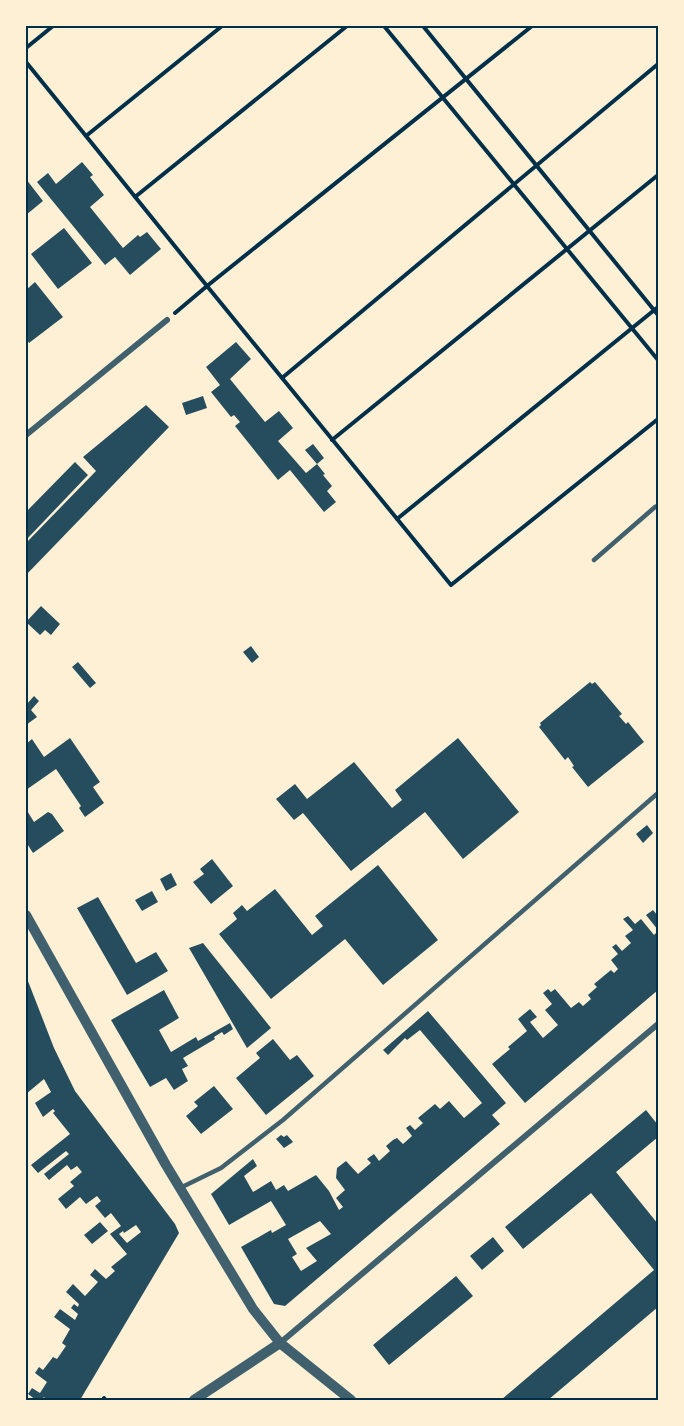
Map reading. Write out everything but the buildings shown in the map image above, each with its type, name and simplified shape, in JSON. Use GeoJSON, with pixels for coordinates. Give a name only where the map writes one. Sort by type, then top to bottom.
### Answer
{"type":"FeatureCollection","features":[{"type":"Feature","properties":{"kind":"street"},"geometry":{"type":"LineString","coordinates":[[26,435],[167,320]]}},
{"type":"Feature","properties":{"kind":"street"},"geometry":{"type":"LineString","coordinates":[[26,915],[180,1188],[253,1310],[280,1342],[351,1401]]}},
{"type":"Feature","properties":{"kind":"street"},"geometry":{"type":"LineString","coordinates":[[194,1401],[280,1342],[658,1024]]}},
{"type":"Feature","properties":{"kind":"lane"},"geometry":{"type":"LineString","coordinates":[[594,560],[658,506]]}},
{"type":"Feature","properties":{"kind":"lane"},"geometry":{"type":"LineString","coordinates":[[180,1188],[221,1168],[283,1120],[658,793]]}},
{"type":"Feature","properties":{"kind":"path"},"geometry":{"type":"LineString","coordinates":[[26,48],[53,26]]}},
{"type":"Feature","properties":{"kind":"path"},"geometry":{"type":"LineString","coordinates":[[86,136],[222,26]]}},
{"type":"Feature","properties":{"kind":"path"},"geometry":{"type":"LineString","coordinates":[[135,197],[347,26]]}},
{"type":"Feature","properties":{"kind":"path"},"geometry":{"type":"LineString","coordinates":[[384,26],[658,360]]}},
{"type":"Feature","properties":{"kind":"path"},"geometry":{"type":"LineString","coordinates":[[423,26],[656,309],[658,315]]}},
{"type":"Feature","properties":{"kind":"path"},"geometry":{"type":"LineString","coordinates":[[167,320],[532,26]]}},
{"type":"Feature","properties":{"kind":"path"},"geometry":{"type":"LineString","coordinates":[[26,62],[451,585],[658,419]]}},
{"type":"Feature","properties":{"kind":"path"},"geometry":{"type":"LineString","coordinates":[[282,378],[658,64]]}},
{"type":"Feature","properties":{"kind":"path"},"geometry":{"type":"LineString","coordinates":[[332,440],[658,175]]}},
{"type":"Feature","properties":{"kind":"path"},"geometry":{"type":"LineString","coordinates":[[397,519],[656,309]]}}]}
